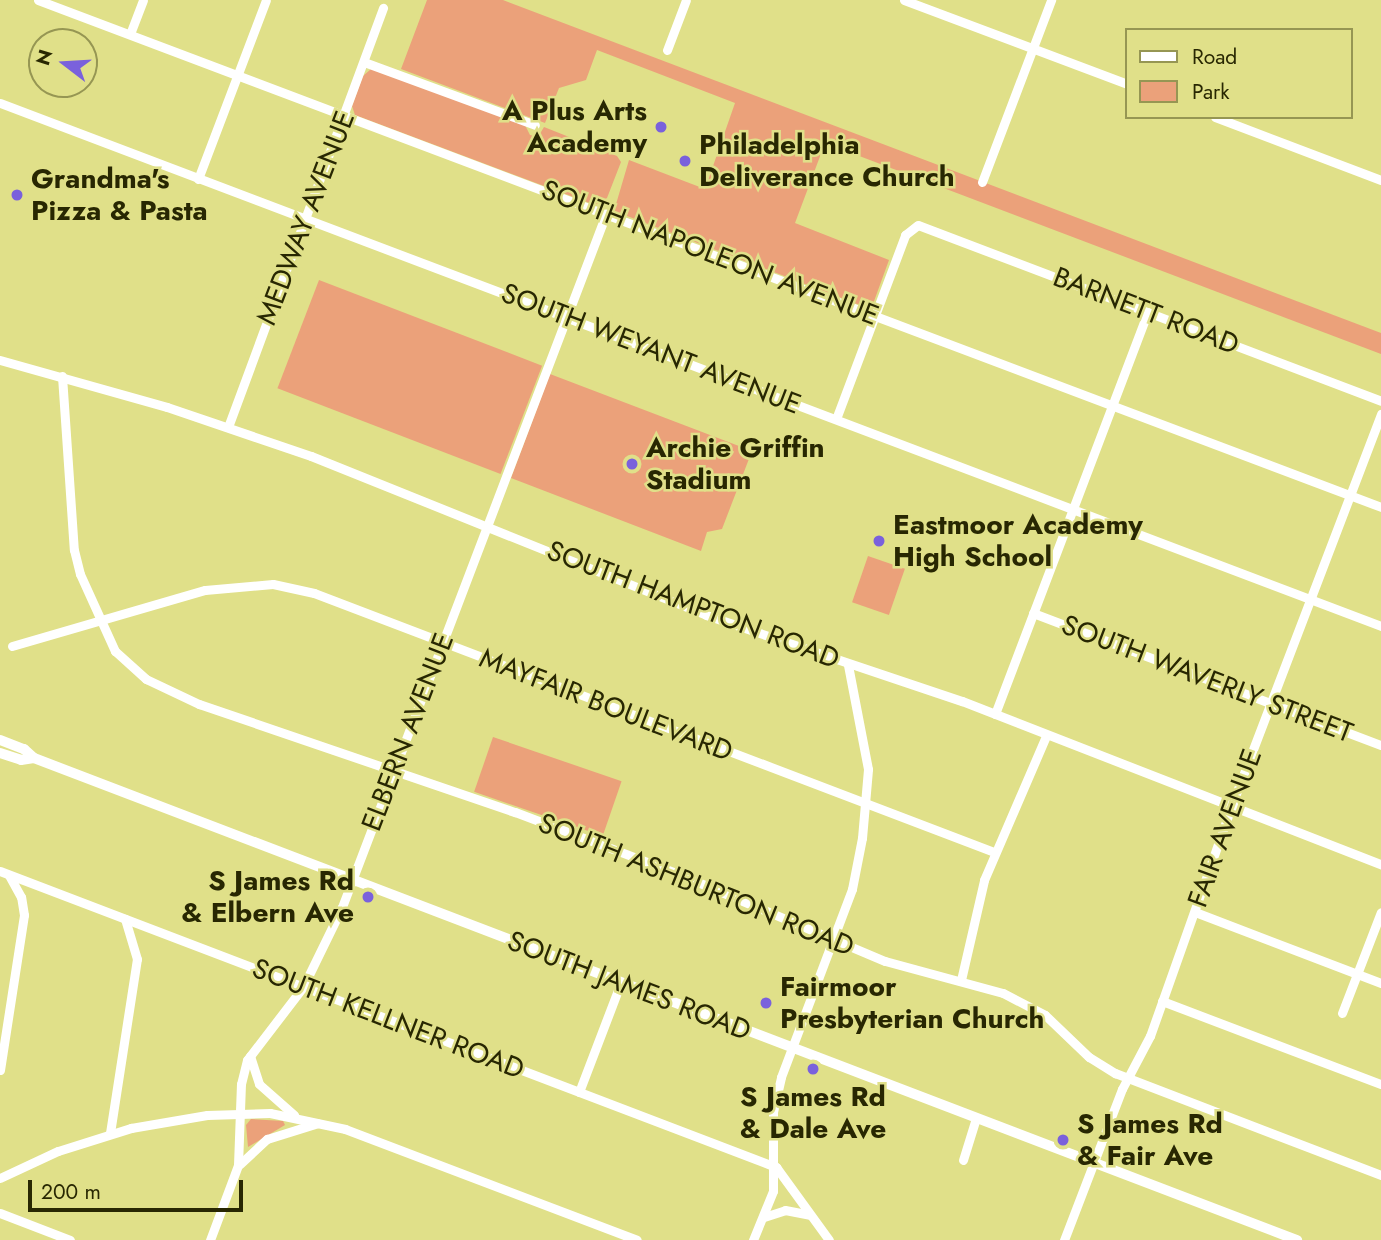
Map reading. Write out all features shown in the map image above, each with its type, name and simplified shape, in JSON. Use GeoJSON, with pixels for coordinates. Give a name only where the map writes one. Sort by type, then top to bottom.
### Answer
{"type":"FeatureCollection","features":[{"type":"Feature","properties":{"kind":"main road"},"geometry":{"type":"LineString","coordinates":[[0,740],[24,749],[34,758]]}},
{"type":"Feature","properties":{"kind":"main road","name":"SOUTH JAMES ROAD"},"geometry":{"type":"LineString","coordinates":[[0,753],[21,760],[34,758],[1297,1240]]}},
{"type":"Feature","properties":{"kind":"street","name":"SOUTH NAPOLEON AVENUE"},"geometry":{"type":"LineString","coordinates":[[38,0],[1381,507]]}},
{"type":"Feature","properties":{"kind":"street"},"geometry":{"type":"LineString","coordinates":[[130,34],[143,0]]}},
{"type":"Feature","properties":{"kind":"street"},"geometry":{"type":"LineString","coordinates":[[198,178],[266,0]]}},
{"type":"Feature","properties":{"kind":"street"},"geometry":{"type":"LineString","coordinates":[[667,50],[686,0]]}},
{"type":"Feature","properties":{"kind":"street"},"geometry":{"type":"LineString","coordinates":[[904,0],[1126,84]]}},
{"type":"Feature","properties":{"kind":"street"},"geometry":{"type":"LineString","coordinates":[[982,182],[1051,0]]}},
{"type":"Feature","properties":{"kind":"street","name":"MEDWAY AVENUE"},"geometry":{"type":"LineString","coordinates":[[228,427],[383,8]]}},
{"type":"Feature","properties":{"kind":"street"},"geometry":{"type":"LineString","coordinates":[[364,62],[535,125]]}},
{"type":"Feature","properties":{"kind":"street","name":"SOUTH WEYANT AVENUE"},"geometry":{"type":"LineString","coordinates":[[0,103],[1381,626]]}},
{"type":"Feature","properties":{"kind":"street"},"geometry":{"type":"LineString","coordinates":[[1220,119],[1381,180]]}},
{"type":"Feature","properties":{"kind":"street","name":"ELBERN AVENUE"},"geometry":{"type":"LineString","coordinates":[[210,1240],[238,1166],[241,1084],[250,1055],[303,987],[352,880],[606,214]]}},
{"type":"Feature","properties":{"kind":"street","name":"BARNETT ROAD"},"geometry":{"type":"LineString","coordinates":[[875,316],[911,227],[918,225],[1381,401]]}},
{"type":"Feature","properties":{"kind":"street"},"geometry":{"type":"LineString","coordinates":[[995,714],[1148,312]]}},
{"type":"Feature","properties":{"kind":"street"},"geometry":{"type":"LineString","coordinates":[[836,419],[875,316]]}},
{"type":"Feature","properties":{"kind":"street","name":"SOUTH HAMPTON ROAD"},"geometry":{"type":"LineString","coordinates":[[0,360],[62,376],[228,427],[487,526],[663,599],[995,714],[1381,864]]}},
{"type":"Feature","properties":{"kind":"street","name":"SOUTH ASHBURTON ROAD"},"geometry":{"type":"LineString","coordinates":[[62,376],[74,550],[99,619],[123,660],[163,688],[674,872],[885,961],[1003,993],[1037,1010],[1090,1057],[1127,1077],[1381,1175]]}},
{"type":"Feature","properties":{"kind":"street","name":"FAIR AVENUE"},"geometry":{"type":"LineString","coordinates":[[1064,1240],[1127,1077],[1144,1049],[1231,807],[1381,414]]}},
{"type":"Feature","properties":{"kind":"street","name":"MAYFAIR BOULEVARD"},"geometry":{"type":"LineString","coordinates":[[12,646],[99,619],[230,584],[273,584],[314,593],[994,852]]}},
{"type":"Feature","properties":{"kind":"street","name":"SOUTH WAVERLY STREET"},"geometry":{"type":"LineString","coordinates":[[1033,613],[1381,745]]}},
{"type":"Feature","properties":{"kind":"street"},"geometry":{"type":"LineString","coordinates":[[753,1240],[764,1217],[776,1167],[773,1112],[792,1048],[834,939],[856,871],[867,804],[865,743],[848,664]]}},
{"type":"Feature","properties":{"kind":"street"},"geometry":{"type":"LineString","coordinates":[[961,980],[973,917],[994,852],[1046,736]]}},
{"type":"Feature","properties":{"kind":"street"},"geometry":{"type":"LineString","coordinates":[[0,1070],[23,923],[21,897],[4,873]]}},
{"type":"Feature","properties":{"kind":"street","name":"SOUTH KELLNER ROAD"},"geometry":{"type":"LineString","coordinates":[[4,873],[776,1167]]}},
{"type":"Feature","properties":{"kind":"street"},"geometry":{"type":"LineString","coordinates":[[1195,912],[1381,983]]}},
{"type":"Feature","properties":{"kind":"street"},"geometry":{"type":"LineString","coordinates":[[1342,1013],[1381,912]]}},
{"type":"Feature","properties":{"kind":"street"},"geometry":{"type":"LineString","coordinates":[[110,1133],[137,959],[125,919]]}},
{"type":"Feature","properties":{"kind":"street"},"geometry":{"type":"LineString","coordinates":[[579,1092],[621,982]]}},
{"type":"Feature","properties":{"kind":"street"},"geometry":{"type":"LineString","coordinates":[[1162,1001],[1381,1084]]}},
{"type":"Feature","properties":{"kind":"street"},"geometry":{"type":"LineString","coordinates":[[250,1055],[259,1084],[296,1116]]}},
{"type":"Feature","properties":{"kind":"street"},"geometry":{"type":"LineString","coordinates":[[0,1178],[110,1133],[158,1122],[242,1112],[296,1116],[323,1122],[637,1240]]}},
{"type":"Feature","properties":{"kind":"street"},"geometry":{"type":"LineString","coordinates":[[963,1160],[976,1118]]}},
{"type":"Feature","properties":{"kind":"street"},"geometry":{"type":"LineString","coordinates":[[238,1166],[267,1139],[323,1122]]}},
{"type":"Feature","properties":{"kind":"street"},"geometry":{"type":"LineString","coordinates":[[776,1167],[829,1240]]}},
{"type":"Feature","properties":{"kind":"street"},"geometry":{"type":"LineString","coordinates":[[764,1217],[785,1210],[810,1215]]}},
{"type":"Feature","properties":{"kind":"street"},"geometry":{"type":"LineString","coordinates":[[0,1213],[70,1240]]}},
{"type":"Feature","properties":{"kind":"green space"},"geometry":{"type":"Polygon","coordinates":[[[427,0],[503,0],[1381,333],[1381,354],[825,143],[795,223],[889,260],[873,304],[865,307],[614,211],[629,160],[705,189],[735,103],[597,50],[586,80],[559,88],[545,123],[401,69],[427,0]]]}},
{"type":"Feature","properties":{"kind":"green space"},"geometry":{"type":"Polygon","coordinates":[[[371,69],[525,125],[530,135],[538,137],[544,127],[617,156],[621,162],[607,198],[595,205],[355,115],[352,106],[363,76],[371,69]]]}},
{"type":"Feature","properties":{"kind":"green space"},"geometry":{"type":"Polygon","coordinates":[[[319,280],[542,366],[501,474],[277,388],[319,280]]]}},
{"type":"Feature","properties":{"kind":"green space","name":"Archie Griffin Stadium"},"geometry":{"type":"Polygon","coordinates":[[[550,374],[752,451],[722,529],[707,532],[701,551],[511,478],[550,374]]]}},
{"type":"Feature","properties":{"kind":"green space"},"geometry":{"type":"Polygon","coordinates":[[[868,556],[905,569],[889,615],[852,602],[868,556]]]}},
{"type":"Feature","properties":{"kind":"green space"},"geometry":{"type":"Polygon","coordinates":[[[493,737],[622,781],[603,836],[474,792],[493,737]]]}},
{"type":"Feature","properties":{"kind":"green space"},"geometry":{"type":"Polygon","coordinates":[[[251,1119],[283,1121],[285,1125],[248,1147],[246,1125],[251,1119]]]}},
{"type":"Feature","properties":{"kind":"place","name":"A Plus Arts Academy"},"geometry":{"type":"Point","coordinates":[661,127]}},
{"type":"Feature","properties":{"kind":"place","name":"Philadelphia Deliverance Church"},"geometry":{"type":"Point","coordinates":[685,161]}},
{"type":"Feature","properties":{"kind":"place","name":"Grandma's Pizza & Pasta"},"geometry":{"type":"Point","coordinates":[17,195]}},
{"type":"Feature","properties":{"kind":"place","name":"Archie Griffin Stadium"},"geometry":{"type":"Point","coordinates":[632,464]}},
{"type":"Feature","properties":{"kind":"place","name":"Eastmoor Academy High School"},"geometry":{"type":"Point","coordinates":[879,541]}},
{"type":"Feature","properties":{"kind":"place","name":"S James Rd & Elbern Ave"},"geometry":{"type":"Point","coordinates":[368,897]}},
{"type":"Feature","properties":{"kind":"place","name":"Fairmoor Presbyterian Church"},"geometry":{"type":"Point","coordinates":[766,1003]}},
{"type":"Feature","properties":{"kind":"place","name":"S James Rd & Dale Ave"},"geometry":{"type":"Point","coordinates":[813,1069]}},
{"type":"Feature","properties":{"kind":"place","name":"S James Rd & Fair Ave"},"geometry":{"type":"Point","coordinates":[1063,1140]}}]}
